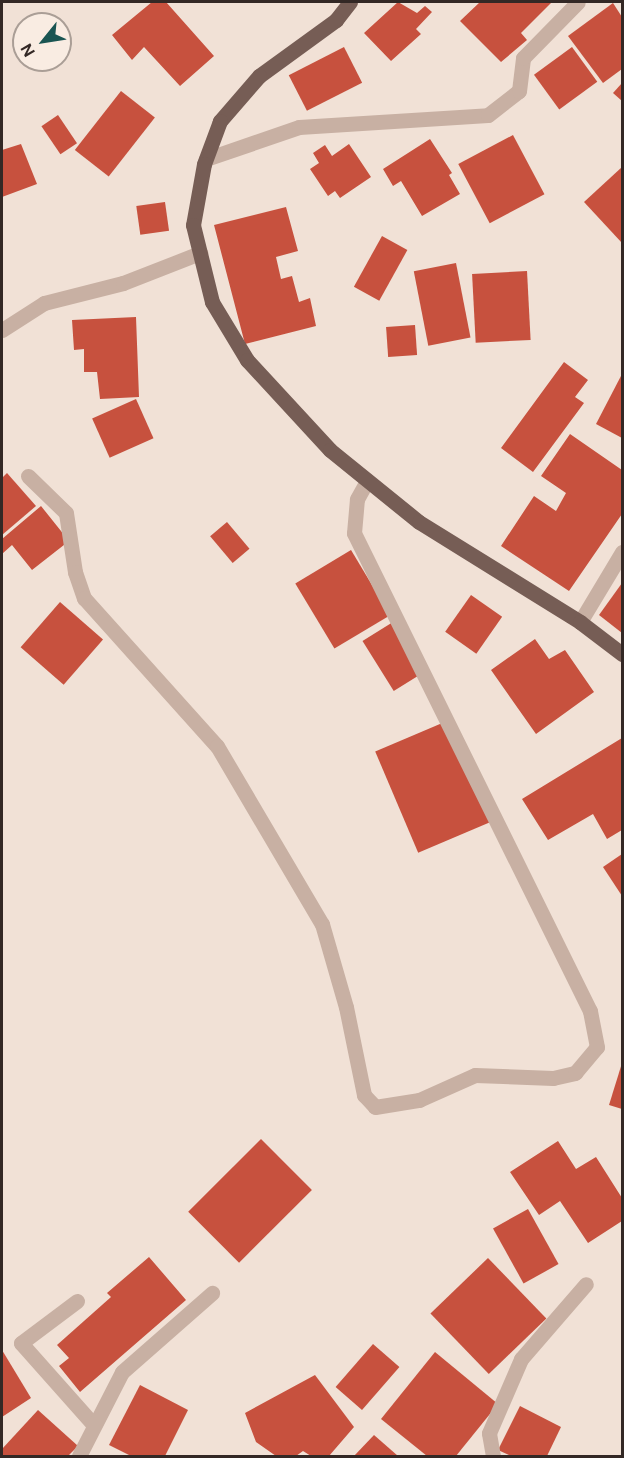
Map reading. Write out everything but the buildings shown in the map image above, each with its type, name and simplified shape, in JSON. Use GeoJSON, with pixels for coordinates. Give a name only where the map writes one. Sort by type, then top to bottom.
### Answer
{"type":"FeatureCollection","features":[{"type":"Feature","properties":{"kind":"main road"},"geometry":{"type":"LineString","coordinates":[[350,2],[336,20],[259,76],[220,121],[206,159],[193,225],[213,302],[247,360],[330,450],[418,522],[580,622],[622,654]]}},
{"type":"Feature","properties":{"kind":"street"},"geometry":{"type":"LineString","coordinates":[[206,159],[299,127],[488,115],[519,91],[523,58],[578,2]]}},
{"type":"Feature","properties":{"kind":"street"},"geometry":{"type":"LineString","coordinates":[[2,330],[44,303],[123,283],[200,253]]}},
{"type":"Feature","properties":{"kind":"street"},"geometry":{"type":"LineString","coordinates":[[28,476],[66,513],[75,572],[84,598],[217,746],[322,924],[346,1007],[364,1095],[375,1107],[419,1100],[475,1075],[553,1078],[575,1073],[597,1047],[590,1011],[354,532],[357,499],[367,481]]}},
{"type":"Feature","properties":{"kind":"street"},"geometry":{"type":"LineString","coordinates":[[580,622],[622,552]]}},
{"type":"Feature","properties":{"kind":"street"},"geometry":{"type":"LineString","coordinates":[[494,1456],[489,1433],[521,1359],[586,1284]]}},
{"type":"Feature","properties":{"kind":"street"},"geometry":{"type":"LineString","coordinates":[[79,1456],[93,1424],[122,1372],[212,1293]]}},
{"type":"Feature","properties":{"kind":"street"},"geometry":{"type":"LineString","coordinates":[[77,1301],[21,1343],[93,1424]]}}]}
